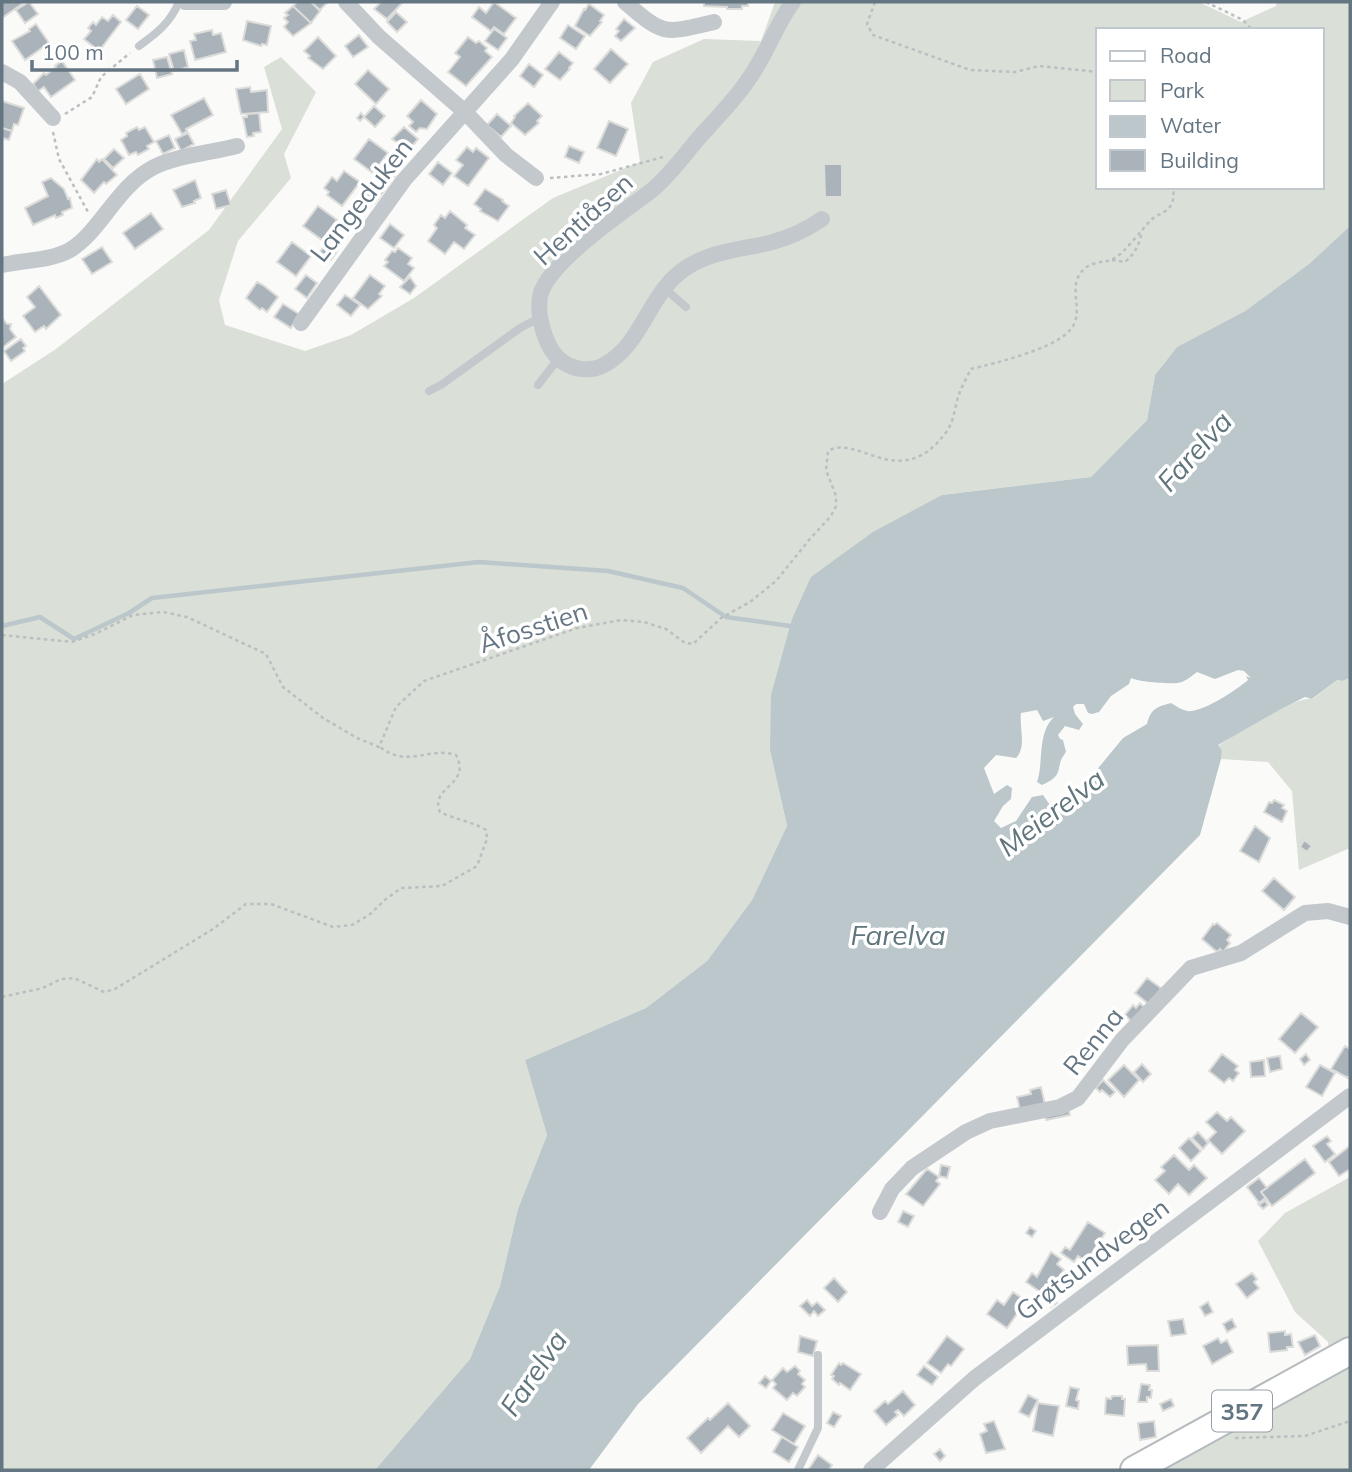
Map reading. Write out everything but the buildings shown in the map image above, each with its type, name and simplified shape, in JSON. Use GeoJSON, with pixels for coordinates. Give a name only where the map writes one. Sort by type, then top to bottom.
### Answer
{"type":"FeatureCollection","features":[{"type":"Feature","properties":{"kind":"main road","name":"357"},"geometry":{"type":"LineString","coordinates":[[1134,1470],[1350,1351]]}},
{"type":"Feature","properties":{"kind":"street"},"geometry":{"type":"LineString","coordinates":[[185,2],[224,2]]}},
{"type":"Feature","properties":{"kind":"street"},"geometry":{"type":"LineString","coordinates":[[346,2],[389,46],[465,112],[506,155],[536,178]]}},
{"type":"Feature","properties":{"kind":"street"},"geometry":{"type":"LineString","coordinates":[[625,2],[650,24],[667,31],[714,22]]}},
{"type":"Feature","properties":{"kind":"street","name":"Hentiåsen"},"geometry":{"type":"LineString","coordinates":[[558,359],[551,349],[541,317],[542,291],[556,269],[673,170],[756,69],[793,2]]}},
{"type":"Feature","properties":{"kind":"street","name":"Langeduken"},"geometry":{"type":"LineString","coordinates":[[301,323],[404,180],[512,59],[546,4]]}},
{"type":"Feature","properties":{"kind":"street"},"geometry":{"type":"LineString","coordinates":[[2,72],[20,82],[53,118]]}},
{"type":"Feature","properties":{"kind":"street"},"geometry":{"type":"LineString","coordinates":[[2,265],[46,258],[69,250],[78,244],[131,184],[153,168],[174,160],[237,146]]}},
{"type":"Feature","properties":{"kind":"street"},"geometry":{"type":"LineString","coordinates":[[558,359],[581,369],[603,366],[627,345],[664,288],[686,267],[729,250],[786,238],[822,219]]}},
{"type":"Feature","properties":{"kind":"street","name":"Renna"},"geometry":{"type":"LineString","coordinates":[[880,1212],[892,1189],[912,1168],[967,1132],[990,1121],[1060,1107],[1079,1098],[1122,1040],[1191,968],[1241,953],[1305,913],[1328,911],[1350,917]]}},
{"type":"Feature","properties":{"kind":"street","name":"Grøtsundvegen"},"geometry":{"type":"LineString","coordinates":[[871,1470],[975,1378],[1350,1096]]}},
{"type":"Feature","properties":{"kind":"lane"},"geometry":{"type":"LineString","coordinates":[[139,46],[163,29],[179,2]]}},
{"type":"Feature","properties":{"kind":"lane"},"geometry":{"type":"LineString","coordinates":[[664,288],[686,307]]}},
{"type":"Feature","properties":{"kind":"lane"},"geometry":{"type":"LineString","coordinates":[[429,391],[453,377],[520,328],[541,317]]}},
{"type":"Feature","properties":{"kind":"lane"},"geometry":{"type":"LineString","coordinates":[[538,385],[558,359]]}},
{"type":"Feature","properties":{"kind":"lane"},"geometry":{"type":"LineString","coordinates":[[799,1470],[818,1428],[818,1355]]}},
{"type":"Feature","properties":{"kind":"path"},"geometry":{"type":"LineString","coordinates":[[875,2],[867,24],[873,35],[970,70],[1015,72],[1039,66],[1096,72]]}},
{"type":"Feature","properties":{"kind":"path"},"geometry":{"type":"LineString","coordinates":[[1206,2],[1242,20],[1250,28]]}},
{"type":"Feature","properties":{"kind":"path"},"geometry":{"type":"LineString","coordinates":[[96,223],[59,159],[53,134],[53,118],[62,116],[92,97],[101,77],[139,46]]}},
{"type":"Feature","properties":{"kind":"path"},"geometry":{"type":"LineString","coordinates":[[536,178],[601,174],[663,157]]}},
{"type":"Feature","properties":{"kind":"path","name":"Åfosstien"},"geometry":{"type":"LineString","coordinates":[[379,747],[396,707],[424,681],[577,628],[621,620],[644,622],[666,629],[685,643],[694,644],[721,618],[750,602],[776,581],[831,516],[836,506],[836,496],[826,470],[828,451],[843,447],[884,460],[901,461],[917,457],[948,429],[971,369],[1015,358],[1065,335],[1077,320],[1074,288],[1083,270],[1093,263],[1112,260],[1153,218],[1170,207],[1174,196],[1172,189]]}},
{"type":"Feature","properties":{"kind":"path"},"geometry":{"type":"LineString","coordinates":[[1112,260],[1125,262],[1131,257],[1138,248],[1142,231]]}},
{"type":"Feature","properties":{"kind":"path"},"geometry":{"type":"LineString","coordinates":[[2,635],[72,642],[133,615],[163,612],[187,617],[266,654],[283,687],[323,718],[357,738],[402,758],[417,758],[437,753],[456,755],[461,764],[458,776],[452,786],[438,796],[437,804],[440,812],[464,823],[479,825],[486,831],[487,839],[477,866],[442,886],[401,888],[369,915],[352,925],[333,927],[271,904],[246,904],[192,942],[115,989],[104,992],[74,978],[61,979],[43,988],[2,997]]}},
{"type":"Feature","properties":{"kind":"path"},"geometry":{"type":"LineString","coordinates":[[1230,1438],[1305,1436],[1350,1421]]}},
{"type":"Feature","properties":{"kind":"green space"},"geometry":{"type":"Polygon","coordinates":[[[775,2],[1199,2],[1241,22],[1276,6],[1277,2],[1350,2],[1350,226],[1309,264],[1245,311],[1177,347],[1155,375],[1147,420],[1091,477],[942,495],[792,619],[770,750],[787,826],[752,900],[707,961],[646,1008],[525,1060],[547,1135],[518,1209],[500,1286],[470,1359],[375,1470],[2,1470],[2,384],[56,349],[209,230],[282,129],[264,67],[281,57],[316,92],[284,154],[291,178],[238,241],[219,300],[225,325],[305,351],[351,335],[414,298],[553,198],[640,162],[631,103],[653,62],[704,39],[761,41],[775,2]]]}},
{"type":"Feature","properties":{"kind":"green space"},"geometry":{"type":"Polygon","coordinates":[[[1350,678],[1350,848],[1299,870],[1292,791],[1268,762],[1221,759],[1222,751],[1218,746],[1280,709],[1305,699],[1313,699],[1337,680],[1350,678]]]}},
{"type":"Feature","properties":{"kind":"green space"},"geometry":{"type":"Polygon","coordinates":[[[1350,1177],[1350,1470],[1152,1470],[1331,1373],[1328,1342],[1295,1312],[1258,1241],[1285,1213],[1350,1177]]]}},
{"type":"Feature","properties":{"kind":"water","name":"Farelva"},"geometry":{"type":"Polygon","coordinates":[[[1350,226],[1350,678],[1337,680],[1312,699],[1305,697],[1218,745],[1222,751],[1221,759],[1200,835],[638,1404],[589,1470],[375,1470],[470,1359],[500,1286],[518,1209],[547,1135],[525,1060],[646,1008],[707,961],[752,900],[787,826],[770,750],[771,695],[792,619],[811,577],[873,532],[942,495],[1091,477],[1147,420],[1155,375],[1177,347],[1245,311],[1309,264],[1350,226]],[[1238,670],[1215,679],[1197,672],[1178,683],[1131,678],[1129,684],[1111,696],[1099,712],[1088,713],[1084,704],[1076,704],[1073,707],[1075,714],[1083,724],[1079,730],[1065,726],[1058,735],[1063,740],[1066,752],[1057,774],[1042,785],[1037,782],[1043,739],[1054,717],[1043,721],[1037,710],[1021,713],[1022,743],[1019,754],[1016,758],[996,755],[984,768],[994,794],[1007,785],[1012,788],[1011,799],[994,821],[1001,828],[1016,821],[1032,797],[1043,795],[1052,808],[1077,794],[1082,794],[1095,772],[1123,738],[1147,724],[1155,709],[1171,703],[1189,711],[1199,709],[1243,684],[1248,680],[1246,676],[1251,678],[1244,671],[1238,670]]]}},
{"type":"Feature","properties":{"kind":"waterway"},"geometry":{"type":"LineString","coordinates":[[2,626],[40,617],[74,639],[129,613],[152,598],[479,562],[608,571],[683,588],[726,617],[790,626]]}},
{"type":"Feature","properties":{"kind":"water label","name":"Meierelva"},"geometry":{"type":"Point","coordinates":[1051,812]}}]}
